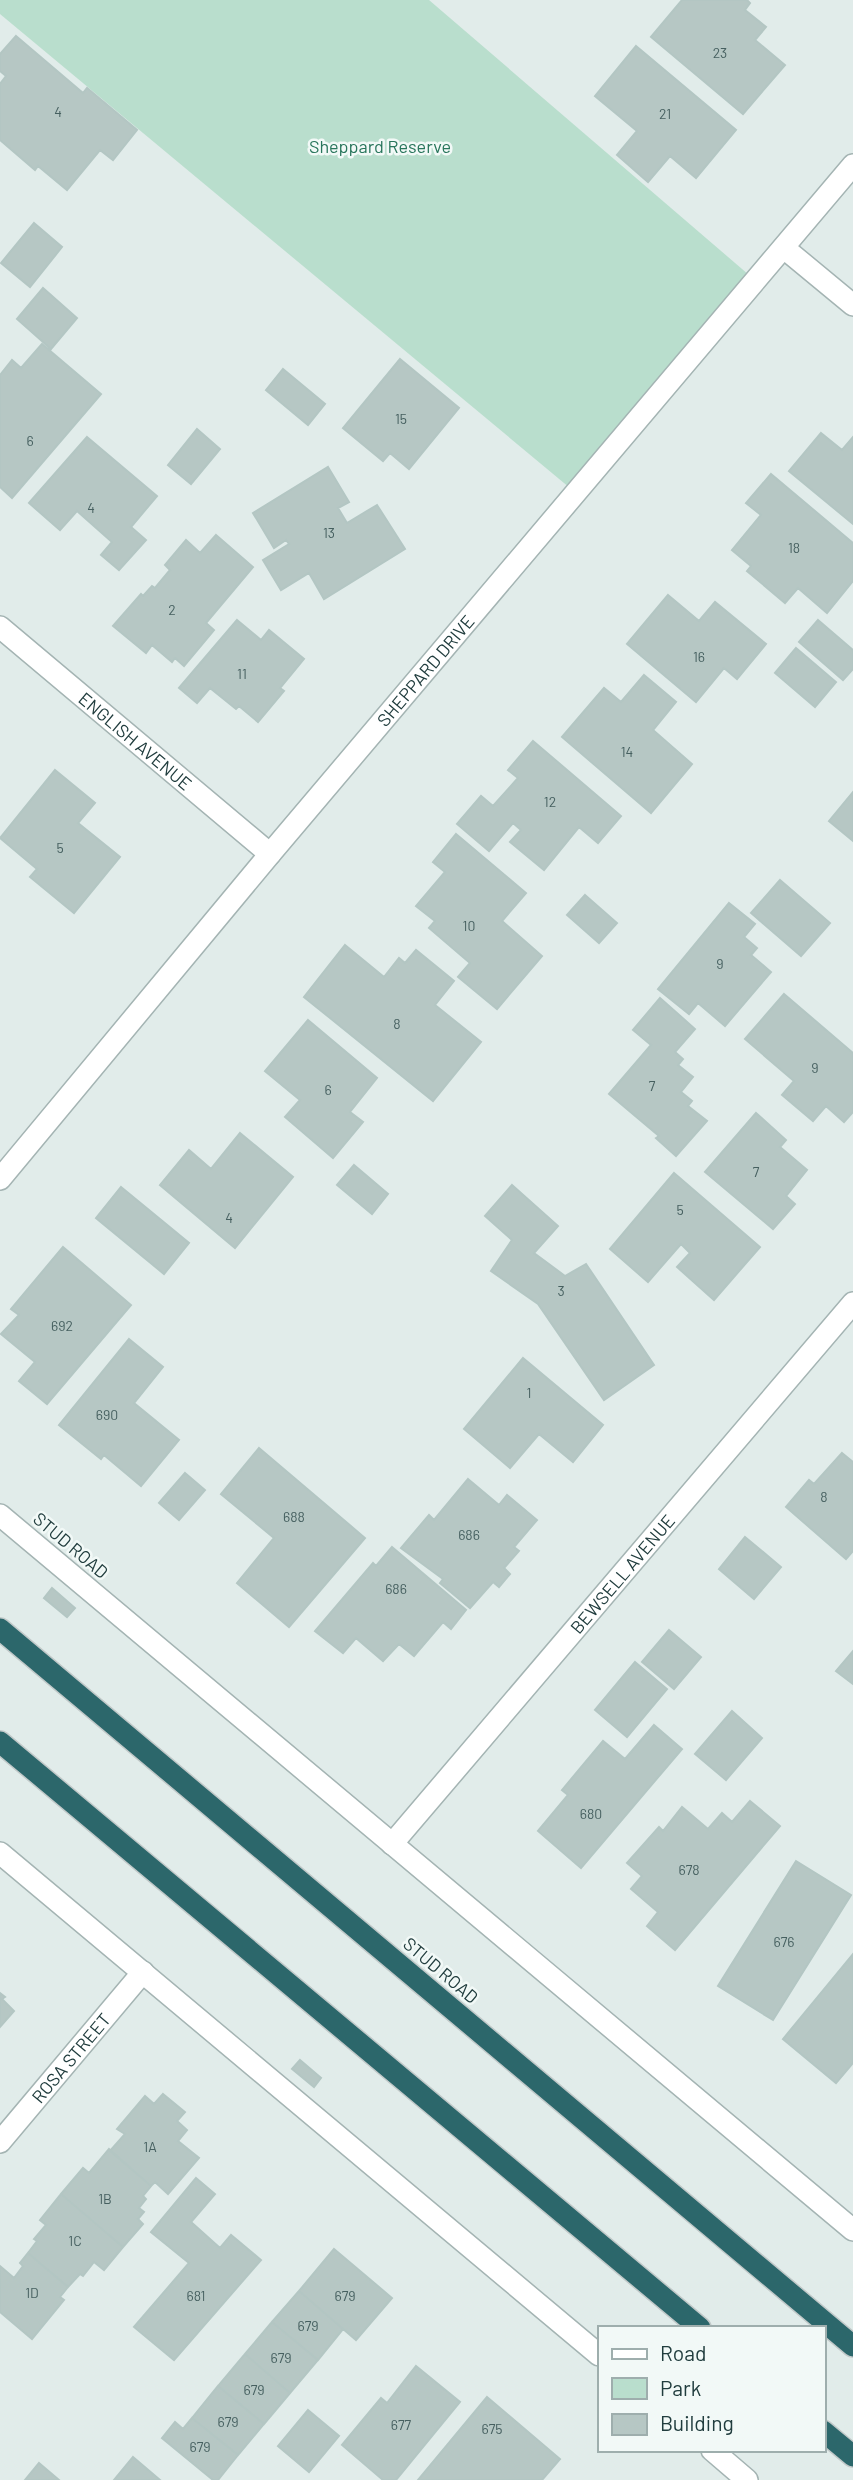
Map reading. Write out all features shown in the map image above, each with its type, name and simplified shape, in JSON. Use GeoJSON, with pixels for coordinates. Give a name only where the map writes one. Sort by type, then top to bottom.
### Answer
{"type":"FeatureCollection","features":[{"type":"Feature","properties":{"kind":"highway","name":"STUD ROAD"},"geometry":{"type":"LineString","coordinates":[[0,1629],[853,2346]]}},
{"type":"Feature","properties":{"kind":"highway"},"geometry":{"type":"LineString","coordinates":[[0,1742],[698,2326]]}},
{"type":"Feature","properties":{"kind":"highway"},"geometry":{"type":"LineString","coordinates":[[825,2433],[853,2456]]}},
{"type":"Feature","properties":{"kind":"street","name":"SHEPPARD DRIVE"},"geometry":{"type":"LineString","coordinates":[[0,1180],[270,854],[853,165]]}},
{"type":"Feature","properties":{"kind":"street"},"geometry":{"type":"LineString","coordinates":[[784,248],[853,305]]}},
{"type":"Feature","properties":{"kind":"street","name":"ENGLISH AVENUE"},"geometry":{"type":"LineString","coordinates":[[0,627],[270,854]]}},
{"type":"Feature","properties":{"kind":"street","name":"BEWSELL AVENUE"},"geometry":{"type":"LineString","coordinates":[[392,1844],[853,1303]]}},
{"type":"Feature","properties":{"kind":"street","name":"STUD ROAD"},"geometry":{"type":"LineString","coordinates":[[0,1515],[853,2230]]}},
{"type":"Feature","properties":{"kind":"street"},"geometry":{"type":"LineString","coordinates":[[0,1853],[598,2354]]}},
{"type":"Feature","properties":{"kind":"street","name":"ROSA STREET"},"geometry":{"type":"LineString","coordinates":[[0,2143],[143,1972]]}},
{"type":"Feature","properties":{"kind":"street"},"geometry":{"type":"LineString","coordinates":[[714,2452],[747,2480]]}},
{"type":"Feature","properties":{"kind":"green space","name":"Sheppard Reserve"},"geometry":{"type":"Polygon","coordinates":[[[0,0],[429,0],[756,281],[576,493],[0,14],[0,0]]]}},
{"type":"Feature","properties":{"kind":"building"},"geometry":{"type":"Polygon","coordinates":[[[682,0],[747,0],[750,3],[745,10],[766,27],[755,40],[785,65],[743,114],[651,37],[682,0]]]}},
{"type":"Feature","properties":{"kind":"building"},"geometry":{"type":"Polygon","coordinates":[[[16,36],[83,93],[87,88],[137,130],[113,160],[100,150],[67,190],[38,166],[35,170],[0,140],[0,84],[6,76],[0,71],[0,54],[16,36]]]}},
{"type":"Feature","properties":{"kind":"building"},"geometry":{"type":"Polygon","coordinates":[[[636,46],[736,130],[696,178],[670,156],[648,182],[617,155],[637,131],[595,96],[636,46]]]}},
{"type":"Feature","properties":{"kind":"building"},"geometry":{"type":"Polygon","coordinates":[[[34,223],[62,247],[30,287],[1,263],[34,223]]]}},
{"type":"Feature","properties":{"kind":"building"},"geometry":{"type":"Polygon","coordinates":[[[43,288],[77,318],[51,349],[17,319],[43,288]]]}},
{"type":"Feature","properties":{"kind":"building"},"geometry":{"type":"Polygon","coordinates":[[[42,344],[101,394],[12,498],[0,487],[0,375],[12,360],[21,368],[42,344]]]}},
{"type":"Feature","properties":{"kind":"building"},"geometry":{"type":"Polygon","coordinates":[[[400,359],[459,408],[409,469],[390,453],[383,461],[343,428],[400,359]]]}},
{"type":"Feature","properties":{"kind":"building"},"geometry":{"type":"Polygon","coordinates":[[[283,369],[325,404],[308,425],[266,390],[283,369]]]}},
{"type":"Feature","properties":{"kind":"building"},"geometry":{"type":"Polygon","coordinates":[[[197,429],[220,449],[191,484],[168,465],[197,429]]]}},
{"type":"Feature","properties":{"kind":"building"},"geometry":{"type":"Polygon","coordinates":[[[821,433],[842,450],[853,437],[853,524],[789,471],[821,433]]]}},
{"type":"Feature","properties":{"kind":"building"},"geometry":{"type":"Polygon","coordinates":[[[87,437],[157,496],[131,527],[146,540],[119,570],[101,555],[112,542],[77,511],[60,530],[29,503],[87,437]]]}},
{"type":"Feature","properties":{"kind":"building"},"geometry":{"type":"Polygon","coordinates":[[[328,467],[349,502],[338,508],[347,523],[377,505],[405,549],[324,599],[309,573],[281,590],[263,560],[289,544],[286,540],[274,548],[253,513],[328,467]]]}},
{"type":"Feature","properties":{"kind":"building"},"geometry":{"type":"Polygon","coordinates":[[[771,474],[853,543],[853,581],[827,613],[798,588],[785,603],[747,571],[751,566],[732,550],[761,515],[746,503],[771,474]]]}},
{"type":"Feature","properties":{"kind":"building"},"geometry":{"type":"Polygon","coordinates":[[[216,535],[253,567],[206,623],[214,630],[184,666],[175,658],[172,662],[152,645],[146,653],[113,626],[141,594],[143,596],[152,586],[155,588],[170,570],[165,565],[186,540],[200,553],[216,535]]]}},
{"type":"Feature","properties":{"kind":"building"},"geometry":{"type":"Polygon","coordinates":[[[668,595],[699,621],[715,602],[766,644],[737,679],[724,668],[696,702],[627,644],[668,595]]]}},
{"type":"Feature","properties":{"kind":"building"},"geometry":{"type":"Polygon","coordinates":[[[237,620],[261,640],[269,630],[304,659],[280,688],[284,691],[258,722],[239,706],[236,709],[210,688],[197,703],[179,688],[237,620]]]}},
{"type":"Feature","properties":{"kind":"building"},"geometry":{"type":"Polygon","coordinates":[[[818,620],[853,650],[853,669],[843,680],[799,642],[818,620]]]}},
{"type":"Feature","properties":{"kind":"building"},"geometry":{"type":"Polygon","coordinates":[[[796,648],[836,682],[815,707],[775,673],[796,648]]]}},
{"type":"Feature","properties":{"kind":"building"},"geometry":{"type":"Polygon","coordinates":[[[644,675],[676,702],[653,730],[692,764],[651,813],[562,737],[604,688],[621,702],[644,675]]]}},
{"type":"Feature","properties":{"kind":"building"},"geometry":{"type":"Polygon","coordinates":[[[533,741],[621,816],[598,843],[579,827],[544,870],[510,842],[521,830],[513,823],[489,851],[457,824],[481,796],[493,806],[518,778],[508,770],[533,741]]]}},
{"type":"Feature","properties":{"kind":"building"},"geometry":{"type":"Polygon","coordinates":[[[55,770],[95,803],[78,823],[120,857],[74,913],[30,877],[37,869],[0,838],[55,770]]]}},
{"type":"Feature","properties":{"kind":"building"},"geometry":{"type":"Polygon","coordinates":[[[853,792],[853,841],[829,821],[853,792]]]}},
{"type":"Feature","properties":{"kind":"building"},"geometry":{"type":"Polygon","coordinates":[[[456,834],[526,893],[502,921],[542,956],[497,1009],[458,977],[470,963],[429,928],[435,921],[416,906],[445,872],[433,862],[456,834]]]}},
{"type":"Feature","properties":{"kind":"building"},"geometry":{"type":"Polygon","coordinates":[[[780,880],[830,923],[801,956],[751,913],[780,880]]]}},
{"type":"Feature","properties":{"kind":"building"},"geometry":{"type":"Polygon","coordinates":[[[585,895],[617,923],[599,943],[567,915],[585,895]]]}},
{"type":"Feature","properties":{"kind":"building"},"geometry":{"type":"Polygon","coordinates":[[[729,903],[755,924],[744,937],[757,948],[751,955],[771,972],[725,1026],[698,1003],[689,1014],[658,989],[729,903]]]}},
{"type":"Feature","properties":{"kind":"building"},"geometry":{"type":"Polygon","coordinates":[[[345,945],[384,977],[399,958],[405,963],[416,950],[454,981],[435,1005],[481,1042],[433,1101],[304,997],[345,945]]]}},
{"type":"Feature","properties":{"kind":"building"},"geometry":{"type":"Polygon","coordinates":[[[784,994],[853,1053],[853,1112],[844,1122],[826,1106],[813,1121],[782,1095],[794,1081],[745,1039],[784,994]]]}},
{"type":"Feature","properties":{"kind":"building"},"geometry":{"type":"Polygon","coordinates":[[[660,998],[695,1029],[675,1052],[683,1059],[678,1065],[693,1077],[681,1092],[692,1101],[688,1106],[707,1121],[676,1156],[656,1138],[659,1136],[609,1094],[651,1045],[633,1030],[660,998]]]}},
{"type":"Feature","properties":{"kind":"building"},"geometry":{"type":"Polygon","coordinates":[[[308,1020],[377,1078],[350,1112],[363,1122],[333,1158],[285,1117],[300,1100],[265,1071],[308,1020]]]}},
{"type":"Feature","properties":{"kind":"building"},"geometry":{"type":"Polygon","coordinates":[[[756,1113],[786,1140],[780,1147],[807,1170],[786,1196],[795,1204],[773,1229],[705,1172],[756,1113]]]}},
{"type":"Feature","properties":{"kind":"building"},"geometry":{"type":"Polygon","coordinates":[[[240,1133],[293,1177],[235,1248],[160,1185],[189,1150],[211,1169],[240,1133]]]}},
{"type":"Feature","properties":{"kind":"building"},"geometry":{"type":"Polygon","coordinates":[[[354,1165],[388,1194],[372,1214],[337,1185],[354,1165]]]}},
{"type":"Feature","properties":{"kind":"building"},"geometry":{"type":"Polygon","coordinates":[[[674,1173],[760,1247],[714,1300],[677,1267],[690,1253],[681,1244],[648,1282],[610,1249],[674,1173]]]}},
{"type":"Feature","properties":{"kind":"building"},"geometry":{"type":"Polygon","coordinates":[[[512,1185],[558,1226],[534,1253],[565,1276],[586,1264],[654,1365],[604,1400],[538,1304],[491,1271],[512,1240],[485,1216],[512,1185]]]}},
{"type":"Feature","properties":{"kind":"building"},"geometry":{"type":"Polygon","coordinates":[[[121,1187],[189,1243],[164,1274],[96,1218],[121,1187]]]}},
{"type":"Feature","properties":{"kind":"building"},"geometry":{"type":"Polygon","coordinates":[[[63,1247],[131,1305],[47,1404],[19,1381],[35,1362],[1,1334],[19,1315],[11,1309],[63,1247]]]}},
{"type":"Feature","properties":{"kind":"building"},"geometry":{"type":"Polygon","coordinates":[[[129,1339],[163,1367],[134,1403],[179,1440],[141,1486],[104,1455],[101,1459],[59,1425],[129,1339]]]}},
{"type":"Feature","properties":{"kind":"building"},"geometry":{"type":"Polygon","coordinates":[[[523,1358],[603,1425],[573,1462],[539,1434],[510,1468],[464,1429],[523,1358]]]}},
{"type":"Feature","properties":{"kind":"building"},"geometry":{"type":"Polygon","coordinates":[[[259,1448],[365,1538],[289,1627],[237,1583],[274,1538],[221,1494],[259,1448]]]}},
{"type":"Feature","properties":{"kind":"building"},"geometry":{"type":"Polygon","coordinates":[[[842,1453],[853,1462],[853,1551],[846,1559],[786,1507],[809,1480],[814,1484],[842,1453]]]}},
{"type":"Feature","properties":{"kind":"building"},"geometry":{"type":"Polygon","coordinates":[[[185,1473],[205,1490],[179,1520],[159,1503],[185,1473]]]}},
{"type":"Feature","properties":{"kind":"building"},"geometry":{"type":"Polygon","coordinates":[[[468,1479],[499,1505],[507,1495],[537,1520],[514,1547],[519,1551],[504,1568],[510,1574],[499,1587],[493,1582],[470,1608],[440,1583],[443,1579],[401,1548],[429,1515],[434,1520],[468,1479]]]}},
{"type":"Feature","properties":{"kind":"building"},"geometry":{"type":"Polygon","coordinates":[[[745,1537],[781,1567],[754,1599],[719,1569],[745,1537]]]}},
{"type":"Feature","properties":{"kind":"building"},"geometry":{"type":"Polygon","coordinates":[[[392,1547],[466,1610],[451,1629],[443,1622],[414,1656],[399,1644],[383,1661],[356,1638],[343,1653],[315,1631],[373,1563],[376,1566],[392,1547]]]}},
{"type":"Feature","properties":{"kind":"building"},"geometry":{"type":"Polygon","coordinates":[[[52,1588],[75,1608],[67,1617],[44,1598],[52,1588]]]}},
{"type":"Feature","properties":{"kind":"building"},"geometry":{"type":"Polygon","coordinates":[[[669,1630],[701,1657],[674,1689],[642,1662],[669,1630]]]}},
{"type":"Feature","properties":{"kind":"building"},"geometry":{"type":"Polygon","coordinates":[[[853,1651],[853,1684],[836,1671],[853,1651]]]}},
{"type":"Feature","properties":{"kind":"building"},"geometry":{"type":"Polygon","coordinates":[[[635,1662],[667,1689],[627,1737],[595,1710],[635,1662]]]}},
{"type":"Feature","properties":{"kind":"building"},"geometry":{"type":"Polygon","coordinates":[[[732,1711],[762,1738],[726,1780],[695,1754],[732,1711]]]}},
{"type":"Feature","properties":{"kind":"building"},"geometry":{"type":"Polygon","coordinates":[[[654,1725],[682,1749],[581,1868],[538,1831],[568,1795],[562,1790],[603,1741],[625,1759],[654,1725]]]}},
{"type":"Feature","properties":{"kind":"building"},"geometry":{"type":"Polygon","coordinates":[[[750,1801],[780,1826],[675,1950],[647,1926],[658,1912],[631,1889],[642,1876],[627,1863],[659,1827],[663,1831],[682,1807],[708,1829],[722,1813],[732,1822],[750,1801]]]}},
{"type":"Feature","properties":{"kind":"building"},"geometry":{"type":"Polygon","coordinates":[[[796,1861],[851,1895],[773,2020],[718,1986],[796,1861]]]}},
{"type":"Feature","properties":{"kind":"building"},"geometry":{"type":"Polygon","coordinates":[[[853,1954],[853,2063],[836,2083],[783,2039],[853,1954]]]}},
{"type":"Feature","properties":{"kind":"building"},"geometry":{"type":"Polygon","coordinates":[[[0,1993],[5,1997],[2,1999],[14,2011],[0,2027],[0,1993]]]}},
{"type":"Feature","properties":{"kind":"building"},"geometry":{"type":"Polygon","coordinates":[[[300,2060],[321,2078],[314,2087],[292,2069],[300,2060]]]}},
{"type":"Feature","properties":{"kind":"building"},"geometry":{"type":"Polygon","coordinates":[[[163,2094],[185,2112],[177,2121],[187,2130],[178,2141],[199,2158],[168,2194],[155,2182],[151,2186],[110,2151],[125,2134],[117,2129],[145,2096],[154,2104],[163,2094]]]}},
{"type":"Feature","properties":{"kind":"building"},"geometry":{"type":"Polygon","coordinates":[[[109,2149],[151,2186],[143,2196],[146,2199],[139,2208],[144,2212],[138,2219],[143,2224],[123,2247],[61,2194],[83,2168],[89,2173],[109,2149]]]}},
{"type":"Feature","properties":{"kind":"building"},"geometry":{"type":"Polygon","coordinates":[[[196,2178],[215,2194],[191,2222],[220,2248],[231,2235],[261,2260],[174,2360],[134,2327],[189,2263],[151,2232],[196,2178]]]}},
{"type":"Feature","properties":{"kind":"building"},"geometry":{"type":"Polygon","coordinates":[[[61,2194],[123,2247],[104,2270],[94,2262],[83,2276],[80,2274],[68,2287],[28,2253],[37,2241],[34,2239],[46,2225],[40,2220],[61,2194]]]}},
{"type":"Feature","properties":{"kind":"building"},"geometry":{"type":"Polygon","coordinates":[[[334,2249],[392,2298],[356,2340],[299,2291],[334,2249]]]}},
{"type":"Feature","properties":{"kind":"building"},"geometry":{"type":"Polygon","coordinates":[[[28,2253],[68,2287],[60,2297],[64,2300],[32,2339],[0,2312],[0,2266],[14,2278],[28,2253]]]}},
{"type":"Feature","properties":{"kind":"building"},"geometry":{"type":"Polygon","coordinates":[[[299,2291],[343,2329],[318,2360],[272,2322],[299,2291]]]}},
{"type":"Feature","properties":{"kind":"building"},"geometry":{"type":"Polygon","coordinates":[[[272,2322],[318,2360],[290,2393],[245,2354],[272,2322]]]}},
{"type":"Feature","properties":{"kind":"building"},"geometry":{"type":"Polygon","coordinates":[[[245,2354],[290,2393],[264,2424],[218,2386],[245,2354]]]}},
{"type":"Feature","properties":{"kind":"building"},"geometry":{"type":"Polygon","coordinates":[[[416,2366],[460,2402],[396,2480],[383,2480],[342,2445],[381,2398],[387,2403],[416,2366]]]}},
{"type":"Feature","properties":{"kind":"building"},"geometry":{"type":"Polygon","coordinates":[[[218,2386],[264,2424],[238,2455],[192,2418],[218,2386]]]}},
{"type":"Feature","properties":{"kind":"building"},"geometry":{"type":"Polygon","coordinates":[[[487,2397],[560,2459],[542,2480],[418,2480],[487,2397]]]}},
{"type":"Feature","properties":{"kind":"building"},"geometry":{"type":"Polygon","coordinates":[[[308,2410],[339,2436],[309,2472],[278,2446],[308,2410]]]}},
{"type":"Feature","properties":{"kind":"building"},"geometry":{"type":"Polygon","coordinates":[[[192,2418],[238,2455],[218,2480],[213,2480],[162,2438],[175,2422],[183,2429],[192,2418]]]}},
{"type":"Feature","properties":{"kind":"building"},"geometry":{"type":"Polygon","coordinates":[[[133,2457],[160,2480],[114,2480],[133,2457]]]}},
{"type":"Feature","properties":{"kind":"building"},"geometry":{"type":"Polygon","coordinates":[[[39,2463],[59,2480],[25,2480],[39,2463]]]}}]}
